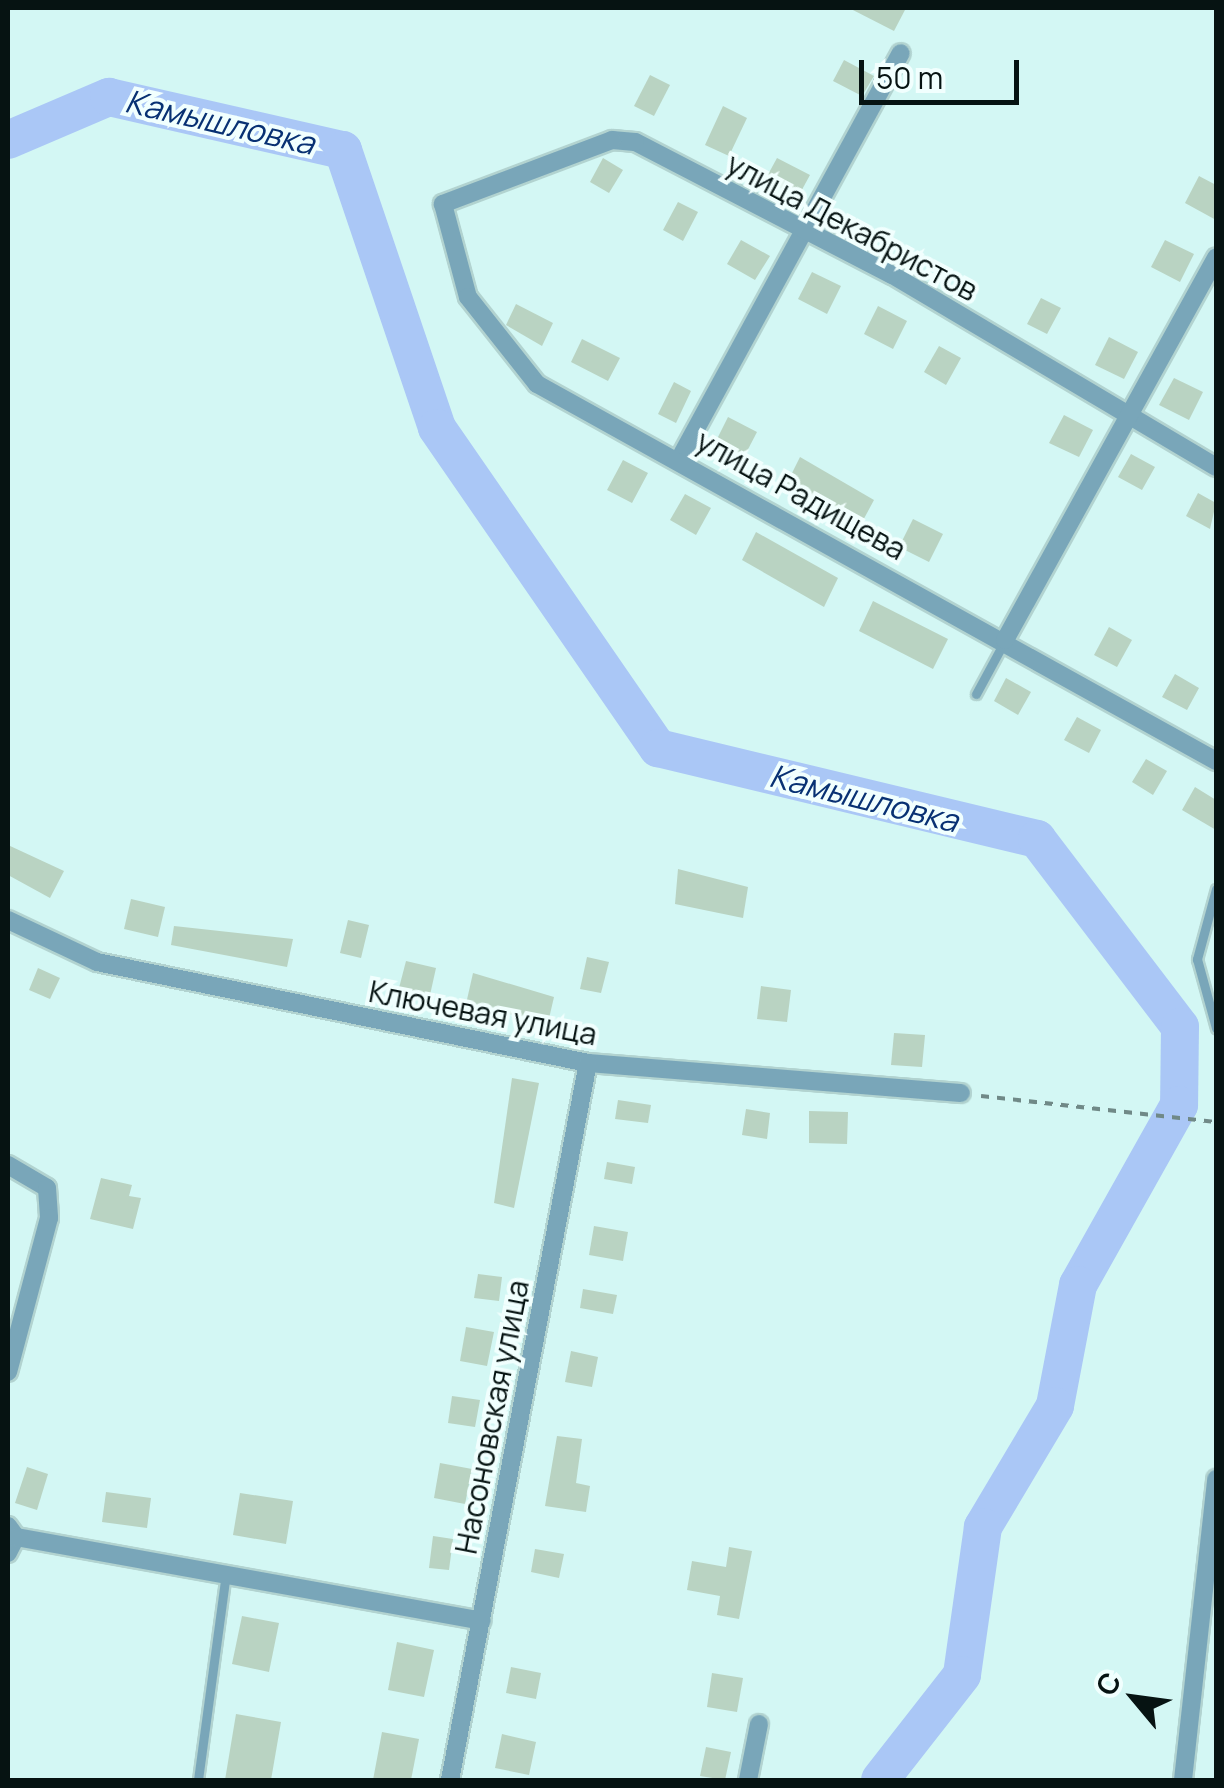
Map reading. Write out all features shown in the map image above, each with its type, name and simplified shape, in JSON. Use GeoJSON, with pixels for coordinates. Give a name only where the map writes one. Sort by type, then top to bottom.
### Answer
{"type":"FeatureCollection","features":[{"type":"Feature","properties":{"kind":"street"},"geometry":{"type":"LineString","coordinates":[[680,458],[808,232],[901,53]]}},
{"type":"Feature","properties":{"kind":"street","name":"улица Декабристов"},"geometry":{"type":"LineString","coordinates":[[443,204],[612,140],[635,142],[808,232],[1216,467]]}},
{"type":"Feature","properties":{"kind":"street","name":"улица Радищева"},"geometry":{"type":"LineString","coordinates":[[443,204],[468,297],[506,354],[596,422],[680,458],[1216,761]]}},
{"type":"Feature","properties":{"kind":"street"},"geometry":{"type":"LineString","coordinates":[[1005,640],[1216,257]]}},
{"type":"Feature","properties":{"kind":"street","name":"Ключевая улица"},"geometry":{"type":"LineString","coordinates":[[8,920],[96,962],[588,1064],[961,1093]]}},
{"type":"Feature","properties":{"kind":"street","name":"Насоновская улица"},"geometry":{"type":"LineString","coordinates":[[450,1780],[588,1064]]}},
{"type":"Feature","properties":{"kind":"street"},"geometry":{"type":"LineString","coordinates":[[8,1164],[47,1188],[49,1218],[8,1372]]}},
{"type":"Feature","properties":{"kind":"street"},"geometry":{"type":"LineString","coordinates":[[1183,1780],[1216,1478]]}},
{"type":"Feature","properties":{"kind":"street"},"geometry":{"type":"LineString","coordinates":[[10,1539],[225,1580],[481,1622]]}},
{"type":"Feature","properties":{"kind":"street"},"geometry":{"type":"LineString","coordinates":[[748,1780],[759,1724]]}},
{"type":"Feature","properties":{"kind":"lane"},"geometry":{"type":"LineString","coordinates":[[976,694],[1005,640]]}},
{"type":"Feature","properties":{"kind":"lane"},"geometry":{"type":"LineString","coordinates":[[1216,889],[1198,959],[1216,1028]]}},
{"type":"Feature","properties":{"kind":"lane"},"geometry":{"type":"LineString","coordinates":[[198,1780],[225,1580]]}},
{"type":"Feature","properties":{"kind":"path"},"geometry":{"type":"LineString","coordinates":[[961,1093],[1216,1122]]}},
{"type":"Feature","properties":{"kind":"building"},"geometry":{"type":"Polygon","coordinates":[[[849,8],[906,8],[894,31],[849,8]]]}},
{"type":"Feature","properties":{"kind":"building"},"geometry":{"type":"Polygon","coordinates":[[[844,60],[874,76],[862,96],[833,81],[844,60]]]}},
{"type":"Feature","properties":{"kind":"building"},"geometry":{"type":"Polygon","coordinates":[[[650,75],[670,85],[654,116],[634,106],[650,75]]]}},
{"type":"Feature","properties":{"kind":"building"},"geometry":{"type":"Polygon","coordinates":[[[723,106],[747,118],[729,156],[705,145],[723,106]]]}},
{"type":"Feature","properties":{"kind":"building"},"geometry":{"type":"Polygon","coordinates":[[[603,158],[623,170],[609,193],[590,182],[603,158]]]}},
{"type":"Feature","properties":{"kind":"building"},"geometry":{"type":"Polygon","coordinates":[[[777,158],[810,175],[798,197],[765,180],[777,158]]]}},
{"type":"Feature","properties":{"kind":"building"},"geometry":{"type":"Polygon","coordinates":[[[1199,176],[1216,185],[1216,220],[1185,203],[1199,176]]]}},
{"type":"Feature","properties":{"kind":"building"},"geometry":{"type":"Polygon","coordinates":[[[678,202],[698,212],[683,241],[663,230],[678,202]]]}},
{"type":"Feature","properties":{"kind":"building"},"geometry":{"type":"Polygon","coordinates":[[[741,240],[770,256],[755,280],[727,264],[741,240]]]}},
{"type":"Feature","properties":{"kind":"building"},"geometry":{"type":"Polygon","coordinates":[[[1165,240],[1194,254],[1180,282],[1151,267],[1165,240]]]}},
{"type":"Feature","properties":{"kind":"building"},"geometry":{"type":"Polygon","coordinates":[[[812,272],[841,286],[827,314],[798,299],[812,272]]]}},
{"type":"Feature","properties":{"kind":"building"},"geometry":{"type":"Polygon","coordinates":[[[1041,298],[1061,308],[1047,334],[1027,324],[1041,298]]]}},
{"type":"Feature","properties":{"kind":"building"},"geometry":{"type":"Polygon","coordinates":[[[516,304],[553,323],[542,346],[506,325],[516,304]]]}},
{"type":"Feature","properties":{"kind":"building"},"geometry":{"type":"Polygon","coordinates":[[[878,306],[907,321],[893,349],[864,334],[878,306]]]}},
{"type":"Feature","properties":{"kind":"building"},"geometry":{"type":"Polygon","coordinates":[[[1109,337],[1138,352],[1124,379],[1095,365],[1109,337]]]}},
{"type":"Feature","properties":{"kind":"building"},"geometry":{"type":"Polygon","coordinates":[[[582,339],[620,358],[608,381],[571,362],[582,339]]]}},
{"type":"Feature","properties":{"kind":"building"},"geometry":{"type":"Polygon","coordinates":[[[939,346],[961,358],[946,385],[924,372],[939,346]]]}},
{"type":"Feature","properties":{"kind":"building"},"geometry":{"type":"Polygon","coordinates":[[[1174,378],[1203,392],[1189,420],[1159,405],[1174,378]]]}},
{"type":"Feature","properties":{"kind":"building"},"geometry":{"type":"Polygon","coordinates":[[[674,382],[691,391],[676,423],[658,414],[674,382]]]}},
{"type":"Feature","properties":{"kind":"building"},"geometry":{"type":"Polygon","coordinates":[[[1064,415],[1093,430],[1079,457],[1049,443],[1064,415]]]}},
{"type":"Feature","properties":{"kind":"building"},"geometry":{"type":"Polygon","coordinates":[[[728,417],[757,432],[743,459],[714,445],[728,417]]]}},
{"type":"Feature","properties":{"kind":"building"},"geometry":{"type":"Polygon","coordinates":[[[1131,454],[1155,467],[1142,490],[1118,477],[1131,454]]]}},
{"type":"Feature","properties":{"kind":"building"},"geometry":{"type":"Polygon","coordinates":[[[800,457],[874,500],[860,526],[786,485],[800,457]]]}},
{"type":"Feature","properties":{"kind":"building"},"geometry":{"type":"Polygon","coordinates":[[[623,460],[648,473],[632,503],[607,490],[623,460]]]}},
{"type":"Feature","properties":{"kind":"building"},"geometry":{"type":"Polygon","coordinates":[[[1198,493],[1216,503],[1210,529],[1186,516],[1198,493]]]}},
{"type":"Feature","properties":{"kind":"building"},"geometry":{"type":"Polygon","coordinates":[[[685,494],[711,508],[696,535],[670,520],[685,494]]]}},
{"type":"Feature","properties":{"kind":"building"},"geometry":{"type":"Polygon","coordinates":[[[913,519],[943,534],[929,562],[899,547],[913,519]]]}},
{"type":"Feature","properties":{"kind":"building"},"geometry":{"type":"Polygon","coordinates":[[[756,532],[838,578],[824,607],[742,560],[756,532]]]}},
{"type":"Feature","properties":{"kind":"building"},"geometry":{"type":"Polygon","coordinates":[[[873,601],[948,639],[933,669],[859,631],[873,601]]]}},
{"type":"Feature","properties":{"kind":"building"},"geometry":{"type":"Polygon","coordinates":[[[1109,627],[1132,640],[1117,667],[1094,655],[1109,627]]]}},
{"type":"Feature","properties":{"kind":"building"},"geometry":{"type":"Polygon","coordinates":[[[1175,674],[1199,688],[1187,710],[1162,697],[1175,674]]]}},
{"type":"Feature","properties":{"kind":"building"},"geometry":{"type":"Polygon","coordinates":[[[1006,678],[1031,692],[1018,715],[994,701],[1006,678]]]}},
{"type":"Feature","properties":{"kind":"building"},"geometry":{"type":"Polygon","coordinates":[[[1077,717],[1101,730],[1089,753],[1064,740],[1077,717]]]}},
{"type":"Feature","properties":{"kind":"building"},"geometry":{"type":"Polygon","coordinates":[[[1146,759],[1167,771],[1153,795],[1132,782],[1146,759]]]}},
{"type":"Feature","properties":{"kind":"building"},"geometry":{"type":"Polygon","coordinates":[[[1195,787],[1216,800],[1216,830],[1182,810],[1195,787]]]}},
{"type":"Feature","properties":{"kind":"building"},"geometry":{"type":"Polygon","coordinates":[[[8,845],[64,871],[50,898],[8,875],[8,845]]]}},
{"type":"Feature","properties":{"kind":"building"},"geometry":{"type":"Polygon","coordinates":[[[678,869],[748,887],[743,918],[675,904],[678,869]]]}},
{"type":"Feature","properties":{"kind":"building"},"geometry":{"type":"Polygon","coordinates":[[[131,899],[165,907],[158,937],[124,929],[131,899]]]}},
{"type":"Feature","properties":{"kind":"building"},"geometry":{"type":"Polygon","coordinates":[[[348,920],[369,925],[361,958],[340,953],[348,920]]]}},
{"type":"Feature","properties":{"kind":"building"},"geometry":{"type":"Polygon","coordinates":[[[174,926],[293,939],[287,967],[171,945],[174,926]]]}},
{"type":"Feature","properties":{"kind":"building"},"geometry":{"type":"Polygon","coordinates":[[[587,957],[609,962],[601,993],[580,989],[587,957]]]}},
{"type":"Feature","properties":{"kind":"building"},"geometry":{"type":"Polygon","coordinates":[[[406,961],[436,968],[430,995],[399,988],[406,961]]]}},
{"type":"Feature","properties":{"kind":"building"},"geometry":{"type":"Polygon","coordinates":[[[38,968],[60,978],[50,999],[29,990],[38,968]]]}},
{"type":"Feature","properties":{"kind":"building"},"geometry":{"type":"Polygon","coordinates":[[[473,973],[554,997],[548,1023],[466,1004],[473,973]]]}},
{"type":"Feature","properties":{"kind":"building"},"geometry":{"type":"Polygon","coordinates":[[[761,986],[791,990],[787,1022],[757,1019],[761,986]]]}},
{"type":"Feature","properties":{"kind":"building"},"geometry":{"type":"Polygon","coordinates":[[[894,1033],[925,1035],[922,1067],[891,1065],[894,1033]]]}},
{"type":"Feature","properties":{"kind":"building"},"geometry":{"type":"Polygon","coordinates":[[[512,1078],[539,1083],[514,1208],[494,1203],[512,1078]]]}},
{"type":"Feature","properties":{"kind":"building"},"geometry":{"type":"Polygon","coordinates":[[[618,1100],[651,1105],[648,1123],[615,1119],[618,1100]]]}},
{"type":"Feature","properties":{"kind":"building"},"geometry":{"type":"Polygon","coordinates":[[[746,1109],[770,1113],[767,1139],[742,1135],[746,1109]]]}},
{"type":"Feature","properties":{"kind":"building"},"geometry":{"type":"Polygon","coordinates":[[[809,1111],[848,1112],[847,1144],[809,1143],[809,1111]]]}},
{"type":"Feature","properties":{"kind":"building"},"geometry":{"type":"Polygon","coordinates":[[[607,1162],[635,1167],[632,1184],[604,1179],[607,1162]]]}},
{"type":"Feature","properties":{"kind":"building"},"geometry":{"type":"Polygon","coordinates":[[[101,1178],[132,1185],[129,1196],[141,1198],[133,1229],[90,1219],[101,1178]]]}},
{"type":"Feature","properties":{"kind":"building"},"geometry":{"type":"Polygon","coordinates":[[[594,1226],[628,1232],[623,1261],[589,1255],[594,1226]]]}},
{"type":"Feature","properties":{"kind":"building"},"geometry":{"type":"Polygon","coordinates":[[[478,1274],[502,1277],[499,1301],[474,1298],[478,1274]]]}},
{"type":"Feature","properties":{"kind":"building"},"geometry":{"type":"Polygon","coordinates":[[[583,1289],[617,1295],[613,1314],[580,1308],[583,1289]]]}},
{"type":"Feature","properties":{"kind":"building"},"geometry":{"type":"Polygon","coordinates":[[[466,1327],[494,1332],[487,1366],[460,1361],[466,1327]]]}},
{"type":"Feature","properties":{"kind":"building"},"geometry":{"type":"Polygon","coordinates":[[[571,1351],[598,1357],[592,1387],[565,1382],[571,1351]]]}},
{"type":"Feature","properties":{"kind":"building"},"geometry":{"type":"Polygon","coordinates":[[[452,1396],[480,1400],[475,1427],[448,1423],[452,1396]]]}},
{"type":"Feature","properties":{"kind":"building"},"geometry":{"type":"Polygon","coordinates":[[[557,1436],[582,1439],[576,1483],[590,1486],[586,1512],[545,1506],[557,1436]]]}},
{"type":"Feature","properties":{"kind":"building"},"geometry":{"type":"Polygon","coordinates":[[[440,1463],[472,1469],[465,1504],[434,1498],[440,1463]]]}},
{"type":"Feature","properties":{"kind":"building"},"geometry":{"type":"Polygon","coordinates":[[[27,1467],[48,1474],[37,1510],[15,1503],[27,1467]]]}},
{"type":"Feature","properties":{"kind":"building"},"geometry":{"type":"Polygon","coordinates":[[[106,1492],[151,1498],[147,1528],[102,1522],[106,1492]]]}},
{"type":"Feature","properties":{"kind":"building"},"geometry":{"type":"Polygon","coordinates":[[[240,1493],[293,1501],[286,1544],[233,1535],[240,1493]]]}},
{"type":"Feature","properties":{"kind":"building"},"geometry":{"type":"Polygon","coordinates":[[[433,1536],[453,1539],[449,1570],[429,1568],[433,1536]]]}},
{"type":"Feature","properties":{"kind":"building"},"geometry":{"type":"Polygon","coordinates":[[[729,1547],[752,1551],[739,1619],[717,1615],[720,1596],[687,1590],[692,1561],[726,1567],[729,1547]]]}},
{"type":"Feature","properties":{"kind":"building"},"geometry":{"type":"Polygon","coordinates":[[[535,1549],[564,1554],[559,1578],[531,1572],[535,1549]]]}},
{"type":"Feature","properties":{"kind":"building"},"geometry":{"type":"Polygon","coordinates":[[[242,1616],[279,1623],[269,1672],[232,1664],[242,1616]]]}},
{"type":"Feature","properties":{"kind":"building"},"geometry":{"type":"Polygon","coordinates":[[[397,1642],[434,1650],[424,1697],[388,1690],[397,1642]]]}},
{"type":"Feature","properties":{"kind":"building"},"geometry":{"type":"Polygon","coordinates":[[[511,1667],[541,1673],[536,1699],[506,1693],[511,1667]]]}},
{"type":"Feature","properties":{"kind":"building"},"geometry":{"type":"Polygon","coordinates":[[[712,1673],[743,1678],[737,1712],[707,1707],[712,1673]]]}},
{"type":"Feature","properties":{"kind":"building"},"geometry":{"type":"Polygon","coordinates":[[[236,1714],[281,1722],[271,1780],[225,1780],[236,1714]]]}},
{"type":"Feature","properties":{"kind":"building"},"geometry":{"type":"Polygon","coordinates":[[[382,1732],[419,1739],[411,1780],[373,1780],[382,1732]]]}},
{"type":"Feature","properties":{"kind":"building"},"geometry":{"type":"Polygon","coordinates":[[[502,1734],[536,1742],[529,1775],[495,1768],[502,1734]]]}},
{"type":"Feature","properties":{"kind":"building"},"geometry":{"type":"Polygon","coordinates":[[[706,1747],[731,1752],[725,1780],[700,1776],[706,1747]]]}},
{"type":"Feature","properties":{"kind":"waterway","name":"Камышловка"},"geometry":{"type":"LineString","coordinates":[[8,140],[109,97],[343,150],[437,428],[658,748],[1037,839],[1180,1027],[1179,1105],[1078,1285],[1055,1406],[983,1527],[962,1675],[880,1780]]}}]}
